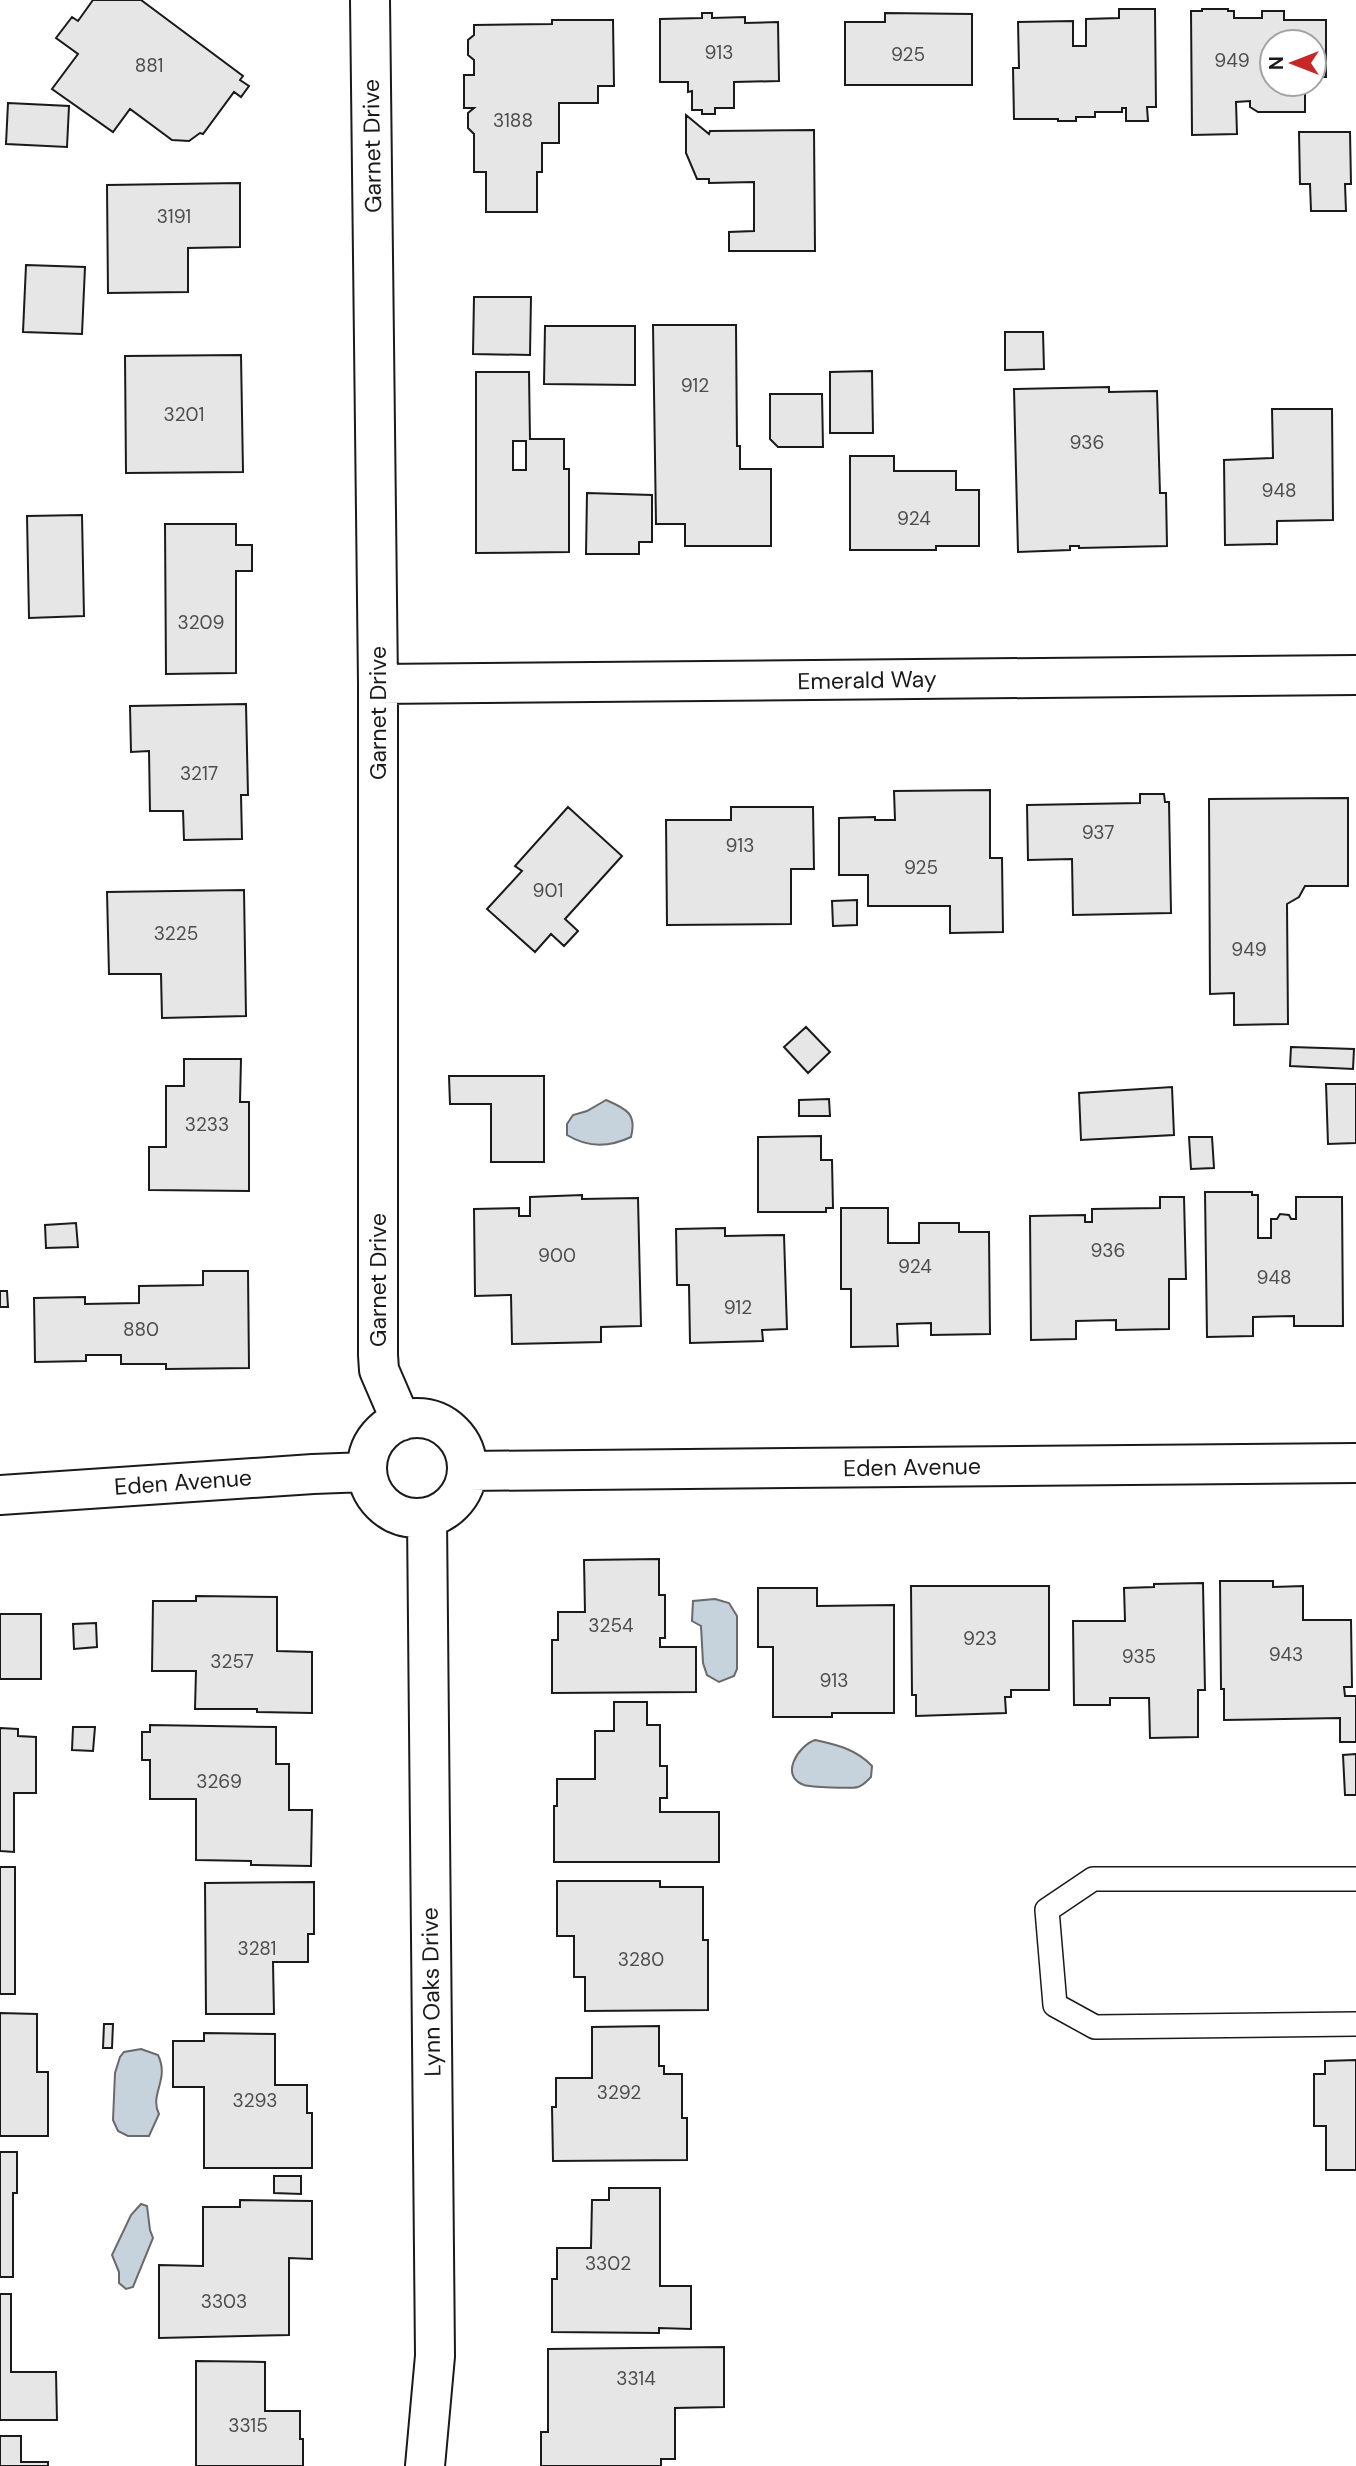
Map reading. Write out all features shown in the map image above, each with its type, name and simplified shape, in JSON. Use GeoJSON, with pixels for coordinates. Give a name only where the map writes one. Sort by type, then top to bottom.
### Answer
{"type":"FeatureCollection","features":[{"type":"Feature","properties":{"kind":"street","name":"Garnet Drive"},"geometry":{"type":"LineString","coordinates":[[370,0],[378,684],[378,1355],[379,1370],[401,1421]]}},
{"type":"Feature","properties":{"kind":"street","name":"Emerald Way"},"geometry":{"type":"LineString","coordinates":[[378,684],[1356,675]]}},
{"type":"Feature","properties":{"kind":"street"},"geometry":{"type":"LineString","coordinates":[[417,1418],[448,1428],[466,1455],[468,1471],[456,1501],[443,1512],[427,1518],[410,1518],[394,1513],[371,1489],[367,1472],[369,1456],[376,1441],[387,1429],[401,1421],[417,1418]]}},
{"type":"Feature","properties":{"kind":"street","name":"Eden Avenue"},"geometry":{"type":"LineString","coordinates":[[468,1471],[1356,1462]]}},
{"type":"Feature","properties":{"kind":"street","name":"Eden Avenue"},"geometry":{"type":"LineString","coordinates":[[0,1494],[367,1472]]}},
{"type":"Feature","properties":{"kind":"street","name":"Lynn Oaks Drive"},"geometry":{"type":"LineString","coordinates":[[425,2466],[435,2356],[427,1518]]}},
{"type":"Feature","properties":{"kind":"lane"},"geometry":{"type":"LineString","coordinates":[[1356,1879],[1093,1879],[1047,1910],[1055,2005],[1095,2027],[1356,2024]]}},
{"type":"Feature","properties":{"kind":"shaded area"},"geometry":{"type":"Polygon","coordinates":[[[606,1100],[629,1113],[633,1123],[631,1137],[599,1145],[567,1135],[567,1124],[573,1115],[587,1111],[606,1100]]]}},
{"type":"Feature","properties":{"kind":"shaded area"},"geometry":{"type":"Polygon","coordinates":[[[715,1599],[729,1603],[737,1616],[737,1669],[734,1676],[719,1682],[707,1675],[703,1663],[701,1626],[692,1621],[693,1601],[715,1599]]]}},
{"type":"Feature","properties":{"kind":"shaded area"},"geometry":{"type":"Polygon","coordinates":[[[815,1740],[859,1755],[872,1766],[871,1777],[854,1788],[808,1786],[797,1781],[793,1775],[794,1761],[803,1748],[815,1740]]]}},
{"type":"Feature","properties":{"kind":"shaded area"},"geometry":{"type":"Polygon","coordinates":[[[141,2049],[158,2055],[161,2064],[156,2100],[159,2114],[149,2136],[128,2136],[118,2131],[113,2120],[115,2073],[124,2052],[141,2049]]]}},
{"type":"Feature","properties":{"kind":"shaded area"},"geometry":{"type":"Polygon","coordinates":[[[141,2204],[147,2206],[153,2238],[133,2287],[126,2289],[119,2283],[119,2272],[112,2255],[131,2215],[141,2204]]]}},
{"type":"Feature","properties":{"kind":"building"},"geometry":{"type":"Polygon","coordinates":[[[93,0],[141,0],[243,76],[240,80],[249,86],[241,97],[234,92],[203,134],[200,133],[189,141],[172,140],[130,109],[113,132],[52,89],[78,54],[56,38],[72,17],[78,21],[93,0]]]}},
{"type":"Feature","properties":{"kind":"building"},"geometry":{"type":"Polygon","coordinates":[[[1119,9],[1155,9],[1156,107],[1147,107],[1148,121],[1126,121],[1126,108],[1122,108],[1122,112],[1095,112],[1095,117],[1076,117],[1076,121],[1014,119],[1013,68],[1019,68],[1018,22],[1073,21],[1073,46],[1086,46],[1086,19],[1119,18],[1119,9]]]}},
{"type":"Feature","properties":{"kind":"building"},"geometry":{"type":"Polygon","coordinates":[[[1228,9],[1234,11],[1234,18],[1262,18],[1262,11],[1284,11],[1284,20],[1326,20],[1326,28],[1258,28],[1258,98],[1305,98],[1305,112],[1258,112],[1250,107],[1250,101],[1236,102],[1237,134],[1192,135],[1191,11],[1228,9]]]}},
{"type":"Feature","properties":{"kind":"building"},"geometry":{"type":"Polygon","coordinates":[[[702,13],[712,13],[712,18],[745,17],[745,23],[778,22],[779,81],[734,82],[734,108],[715,108],[715,114],[702,114],[702,110],[692,110],[692,91],[688,92],[688,82],[660,82],[660,19],[702,18],[702,13]]]}},
{"type":"Feature","properties":{"kind":"building"},"geometry":{"type":"Polygon","coordinates":[[[885,13],[972,14],[972,85],[845,85],[845,22],[885,22],[885,13]]]}},
{"type":"Feature","properties":{"kind":"building"},"geometry":{"type":"Polygon","coordinates":[[[552,20],[613,20],[614,86],[598,86],[598,103],[559,103],[559,143],[542,143],[542,172],[537,172],[537,212],[486,212],[486,172],[474,172],[474,134],[468,128],[468,113],[474,108],[464,108],[464,75],[474,75],[474,60],[468,55],[468,40],[474,35],[474,25],[552,24],[552,20]]]}},
{"type":"Feature","properties":{"kind":"building"},"geometry":{"type":"Polygon","coordinates":[[[8,103],[69,106],[67,147],[6,144],[8,103]]]}},
{"type":"Feature","properties":{"kind":"building"},"geometry":{"type":"Polygon","coordinates":[[[686,115],[709,134],[710,131],[814,130],[815,251],[729,251],[729,232],[754,231],[754,182],[709,183],[709,179],[697,179],[686,153],[686,115]]]}},
{"type":"Feature","properties":{"kind":"building"},"geometry":{"type":"Polygon","coordinates":[[[1299,132],[1350,132],[1351,184],[1345,184],[1346,211],[1311,211],[1310,184],[1300,184],[1299,132]]]}},
{"type":"Feature","properties":{"kind":"building"},"geometry":{"type":"Polygon","coordinates":[[[240,183],[240,247],[188,248],[188,292],[108,293],[107,185],[240,183]]]}},
{"type":"Feature","properties":{"kind":"building"},"geometry":{"type":"Polygon","coordinates":[[[26,265],[85,267],[82,334],[23,332],[26,265]]]}},
{"type":"Feature","properties":{"kind":"building"},"geometry":{"type":"Polygon","coordinates":[[[474,297],[531,297],[530,355],[473,354],[474,297]]]}},
{"type":"Feature","properties":{"kind":"building"},"geometry":{"type":"Polygon","coordinates":[[[653,325],[736,325],[737,446],[740,446],[740,469],[771,469],[771,546],[685,546],[685,524],[656,524],[653,325]]]}},
{"type":"Feature","properties":{"kind":"building"},"geometry":{"type":"Polygon","coordinates":[[[545,326],[635,326],[635,385],[544,384],[545,326]]]}},
{"type":"Feature","properties":{"kind":"building"},"geometry":{"type":"Polygon","coordinates":[[[1005,332],[1043,332],[1044,369],[1005,370],[1005,332]]]}},
{"type":"Feature","properties":{"kind":"building"},"geometry":{"type":"Polygon","coordinates":[[[241,355],[243,472],[126,473],[125,356],[241,355]]]}},
{"type":"Feature","properties":{"kind":"building"},"geometry":{"type":"Polygon","coordinates":[[[872,371],[873,433],[830,433],[830,372],[872,371]]]}},
{"type":"Feature","properties":{"kind":"building"},"geometry":{"type":"Polygon","coordinates":[[[476,372],[529,372],[530,439],[564,439],[564,469],[569,469],[569,552],[476,553],[476,372]],[[513,441],[513,470],[526,470],[526,441],[513,441]]]}},
{"type":"Feature","properties":{"kind":"building"},"geometry":{"type":"Polygon","coordinates":[[[1109,387],[1109,392],[1157,391],[1160,493],[1166,493],[1167,546],[1070,546],[1070,550],[1018,552],[1014,389],[1109,387]]]}},
{"type":"Feature","properties":{"kind":"building"},"geometry":{"type":"Polygon","coordinates":[[[770,394],[822,394],[823,447],[778,447],[770,439],[770,394]]]}},
{"type":"Feature","properties":{"kind":"building"},"geometry":{"type":"Polygon","coordinates":[[[1272,409],[1332,409],[1333,520],[1277,521],[1277,544],[1225,545],[1224,460],[1273,458],[1272,409]]]}},
{"type":"Feature","properties":{"kind":"building"},"geometry":{"type":"Polygon","coordinates":[[[850,456],[894,456],[894,471],[956,471],[956,490],[979,490],[979,546],[936,546],[936,550],[850,550],[850,456]]]}},
{"type":"Feature","properties":{"kind":"building"},"geometry":{"type":"Polygon","coordinates":[[[587,493],[652,495],[652,542],[639,542],[639,554],[586,554],[587,493]]]}},
{"type":"Feature","properties":{"kind":"building"},"geometry":{"type":"Polygon","coordinates":[[[82,515],[84,616],[29,618],[27,516],[82,515]]]}},
{"type":"Feature","properties":{"kind":"building"},"geometry":{"type":"Polygon","coordinates":[[[165,524],[236,524],[236,545],[252,545],[252,571],[236,571],[236,673],[166,674],[165,524]]]}},
{"type":"Feature","properties":{"kind":"building"},"geometry":{"type":"Polygon","coordinates":[[[246,704],[248,795],[241,795],[242,839],[184,840],[183,811],[150,811],[149,751],[131,752],[130,706],[246,704]]]}},
{"type":"Feature","properties":{"kind":"building"},"geometry":{"type":"Polygon","coordinates":[[[990,790],[990,858],[1002,858],[1003,932],[950,933],[950,906],[868,906],[868,875],[839,875],[839,818],[875,817],[875,820],[895,820],[894,791],[990,790]]]}},
{"type":"Feature","properties":{"kind":"building"},"geometry":{"type":"Polygon","coordinates":[[[1140,794],[1164,794],[1165,802],[1169,802],[1171,913],[1073,915],[1072,859],[1028,860],[1027,805],[1140,803],[1140,794]]]}},
{"type":"Feature","properties":{"kind":"building"},"geometry":{"type":"Polygon","coordinates":[[[1348,798],[1348,886],[1305,886],[1299,897],[1287,904],[1288,1024],[1234,1025],[1234,993],[1210,994],[1209,799],[1348,798]]]}},
{"type":"Feature","properties":{"kind":"building"},"geometry":{"type":"Polygon","coordinates":[[[568,807],[622,856],[565,919],[578,931],[564,946],[551,934],[535,952],[487,909],[522,871],[515,866],[568,807]]]}},
{"type":"Feature","properties":{"kind":"building"},"geometry":{"type":"Polygon","coordinates":[[[731,807],[813,807],[814,869],[791,869],[791,924],[667,925],[666,820],[731,820],[731,807]]]}},
{"type":"Feature","properties":{"kind":"building"},"geometry":{"type":"Polygon","coordinates":[[[244,890],[246,1016],[162,1018],[161,974],[109,974],[107,892],[244,890]]]}},
{"type":"Feature","properties":{"kind":"building"},"geometry":{"type":"Polygon","coordinates":[[[857,900],[857,925],[833,926],[832,901],[857,900]]]}},
{"type":"Feature","properties":{"kind":"building"},"geometry":{"type":"Polygon","coordinates":[[[806,1027],[830,1052],[808,1073],[784,1047],[806,1027]]]}},
{"type":"Feature","properties":{"kind":"building"},"geometry":{"type":"Polygon","coordinates":[[[1291,1047],[1354,1049],[1353,1069],[1290,1066],[1291,1047]]]}},
{"type":"Feature","properties":{"kind":"building"},"geometry":{"type":"Polygon","coordinates":[[[184,1059],[241,1059],[240,1102],[249,1102],[249,1191],[149,1190],[149,1147],[166,1147],[166,1086],[184,1086],[184,1059]]]}},
{"type":"Feature","properties":{"kind":"building"},"geometry":{"type":"Polygon","coordinates":[[[449,1076],[544,1076],[544,1162],[491,1162],[491,1104],[450,1104],[449,1076]]]}},
{"type":"Feature","properties":{"kind":"building"},"geometry":{"type":"Polygon","coordinates":[[[1326,1084],[1356,1084],[1356,1143],[1328,1144],[1326,1084]]]}},
{"type":"Feature","properties":{"kind":"building"},"geometry":{"type":"Polygon","coordinates":[[[1172,1087],[1174,1135],[1081,1140],[1079,1093],[1172,1087]]]}},
{"type":"Feature","properties":{"kind":"building"},"geometry":{"type":"Polygon","coordinates":[[[829,1099],[830,1116],[799,1116],[799,1100],[829,1099]]]}},
{"type":"Feature","properties":{"kind":"building"},"geometry":{"type":"Polygon","coordinates":[[[821,1136],[821,1160],[832,1160],[833,1208],[826,1208],[826,1212],[758,1212],[758,1137],[821,1136]]]}},
{"type":"Feature","properties":{"kind":"building"},"geometry":{"type":"Polygon","coordinates":[[[1189,1137],[1212,1137],[1214,1168],[1191,1169],[1189,1137]]]}},
{"type":"Feature","properties":{"kind":"building"},"geometry":{"type":"Polygon","coordinates":[[[1205,1192],[1252,1192],[1252,1195],[1258,1195],[1258,1238],[1271,1238],[1271,1219],[1277,1219],[1280,1214],[1296,1219],[1296,1197],[1342,1197],[1343,1326],[1294,1326],[1294,1316],[1253,1317],[1253,1336],[1207,1337],[1205,1192]]]}},
{"type":"Feature","properties":{"kind":"building"},"geometry":{"type":"Polygon","coordinates":[[[582,1195],[582,1199],[638,1198],[641,1326],[601,1327],[601,1342],[512,1344],[511,1295],[475,1296],[474,1209],[519,1208],[519,1216],[530,1216],[530,1197],[582,1195]]]}},
{"type":"Feature","properties":{"kind":"building"},"geometry":{"type":"Polygon","coordinates":[[[1160,1197],[1184,1197],[1186,1279],[1169,1279],[1169,1329],[1116,1330],[1116,1320],[1076,1321],[1076,1339],[1031,1340],[1030,1216],[1085,1215],[1085,1222],[1092,1222],[1092,1209],[1160,1208],[1160,1197]]]}},
{"type":"Feature","properties":{"kind":"building"},"geometry":{"type":"Polygon","coordinates":[[[841,1208],[888,1208],[888,1243],[919,1243],[919,1223],[959,1223],[959,1232],[989,1232],[990,1334],[931,1335],[931,1323],[897,1324],[898,1346],[851,1347],[851,1289],[841,1289],[841,1208]]]}},
{"type":"Feature","properties":{"kind":"building"},"geometry":{"type":"Polygon","coordinates":[[[76,1223],[78,1247],[46,1248],[45,1225],[76,1223]]]}},
{"type":"Feature","properties":{"kind":"building"},"geometry":{"type":"Polygon","coordinates":[[[725,1228],[725,1236],[784,1235],[787,1329],[762,1330],[763,1341],[690,1343],[689,1285],[677,1285],[676,1229],[725,1228]]]}},
{"type":"Feature","properties":{"kind":"building"},"geometry":{"type":"Polygon","coordinates":[[[203,1271],[248,1271],[249,1368],[166,1369],[166,1364],[121,1364],[121,1355],[86,1355],[86,1361],[35,1362],[34,1298],[85,1297],[85,1304],[139,1303],[139,1286],[203,1285],[203,1271]]]}},
{"type":"Feature","properties":{"kind":"building"},"geometry":{"type":"Polygon","coordinates":[[[0,1291],[7,1291],[8,1307],[0,1307],[0,1291]]]}},
{"type":"Feature","properties":{"kind":"building"},"geometry":{"type":"Polygon","coordinates":[[[659,1559],[659,1595],[665,1595],[665,1638],[660,1638],[660,1647],[696,1647],[696,1692],[552,1693],[552,1640],[558,1640],[558,1612],[585,1612],[584,1560],[659,1559]]]}},
{"type":"Feature","properties":{"kind":"building"},"geometry":{"type":"Polygon","coordinates":[[[1220,1581],[1273,1581],[1273,1587],[1303,1586],[1303,1620],[1351,1620],[1352,1687],[1344,1687],[1345,1696],[1356,1696],[1356,1742],[1340,1742],[1340,1718],[1224,1720],[1224,1689],[1221,1689],[1220,1581]]]}},
{"type":"Feature","properties":{"kind":"building"},"geometry":{"type":"Polygon","coordinates":[[[1203,1583],[1205,1690],[1198,1690],[1198,1737],[1150,1738],[1149,1698],[1110,1698],[1110,1705],[1074,1705],[1073,1621],[1125,1621],[1124,1588],[1203,1583]]]}},
{"type":"Feature","properties":{"kind":"building"},"geometry":{"type":"Polygon","coordinates":[[[911,1586],[1049,1586],[1049,1690],[1011,1690],[1011,1697],[1005,1697],[1006,1713],[916,1716],[916,1695],[912,1695],[911,1586]]]}},
{"type":"Feature","properties":{"kind":"building"},"geometry":{"type":"Polygon","coordinates":[[[758,1588],[817,1588],[817,1606],[894,1605],[894,1713],[773,1717],[773,1647],[758,1647],[758,1588]]]}},
{"type":"Feature","properties":{"kind":"building"},"geometry":{"type":"Polygon","coordinates":[[[196,1596],[277,1597],[277,1651],[312,1652],[312,1713],[257,1712],[257,1709],[195,1709],[196,1671],[152,1671],[153,1601],[196,1601],[196,1596]]]}},
{"type":"Feature","properties":{"kind":"building"},"geometry":{"type":"Polygon","coordinates":[[[0,1614],[41,1614],[41,1679],[0,1679],[0,1614]]]}},
{"type":"Feature","properties":{"kind":"building"},"geometry":{"type":"Polygon","coordinates":[[[96,1623],[97,1647],[74,1649],[73,1624],[96,1623]]]}},
{"type":"Feature","properties":{"kind":"building"},"geometry":{"type":"Polygon","coordinates":[[[614,1702],[647,1702],[647,1725],[660,1725],[660,1766],[667,1766],[667,1798],[660,1798],[660,1812],[719,1812],[719,1862],[554,1862],[557,1779],[595,1779],[595,1731],[614,1731],[614,1702]]]}},
{"type":"Feature","properties":{"kind":"building"},"geometry":{"type":"Polygon","coordinates":[[[150,1725],[276,1727],[276,1764],[289,1764],[289,1810],[312,1810],[311,1866],[251,1865],[251,1861],[196,1860],[196,1799],[150,1799],[150,1760],[142,1760],[142,1732],[150,1732],[150,1725]]]}},
{"type":"Feature","properties":{"kind":"building"},"geometry":{"type":"Polygon","coordinates":[[[73,1727],[95,1727],[93,1751],[72,1750],[73,1727]]]}},
{"type":"Feature","properties":{"kind":"building"},"geometry":{"type":"Polygon","coordinates":[[[0,1728],[18,1729],[18,1736],[36,1737],[36,1793],[14,1793],[14,1852],[0,1851],[0,1728]]]}},
{"type":"Feature","properties":{"kind":"building"},"geometry":{"type":"Polygon","coordinates":[[[1356,1754],[1356,1795],[1345,1795],[1343,1755],[1356,1754]]]}},
{"type":"Feature","properties":{"kind":"building"},"geometry":{"type":"Polygon","coordinates":[[[0,1867],[15,1867],[15,1994],[0,1994],[0,1867]]]}},
{"type":"Feature","properties":{"kind":"building"},"geometry":{"type":"Polygon","coordinates":[[[557,1881],[660,1881],[660,1887],[703,1887],[703,1940],[708,1940],[708,2010],[585,2011],[585,1977],[574,1977],[574,1936],[557,1936],[557,1881]]]}},
{"type":"Feature","properties":{"kind":"building"},"geometry":{"type":"Polygon","coordinates":[[[314,1882],[314,1934],[308,1934],[308,1962],[273,1962],[274,2014],[206,2014],[205,1883],[314,1882]]]}},
{"type":"Feature","properties":{"kind":"building"},"geometry":{"type":"Polygon","coordinates":[[[0,2013],[37,2014],[37,2072],[48,2072],[48,2136],[0,2136],[0,2013]]]}},
{"type":"Feature","properties":{"kind":"building"},"geometry":{"type":"Polygon","coordinates":[[[104,2024],[113,2024],[112,2048],[103,2048],[104,2024]]]}},
{"type":"Feature","properties":{"kind":"building"},"geometry":{"type":"Polygon","coordinates":[[[659,2026],[659,2066],[664,2066],[664,2074],[682,2074],[682,2118],[687,2118],[687,2160],[553,2161],[552,2107],[556,2107],[556,2078],[592,2078],[592,2027],[659,2026]]]}},
{"type":"Feature","properties":{"kind":"building"},"geometry":{"type":"Polygon","coordinates":[[[204,2033],[275,2034],[275,2085],[307,2085],[307,2113],[312,2113],[312,2168],[204,2168],[204,2087],[173,2087],[173,2041],[204,2041],[204,2033]]]}},
{"type":"Feature","properties":{"kind":"building"},"geometry":{"type":"Polygon","coordinates":[[[1356,2060],[1356,2170],[1326,2170],[1326,2126],[1314,2126],[1314,2074],[1325,2074],[1325,2061],[1356,2060]]]}},
{"type":"Feature","properties":{"kind":"building"},"geometry":{"type":"Polygon","coordinates":[[[0,2152],[17,2152],[17,2193],[13,2193],[13,2277],[0,2277],[0,2152]]]}},
{"type":"Feature","properties":{"kind":"building"},"geometry":{"type":"Polygon","coordinates":[[[274,2176],[301,2176],[301,2194],[274,2193],[274,2176]]]}},
{"type":"Feature","properties":{"kind":"building"},"geometry":{"type":"Polygon","coordinates":[[[609,2188],[660,2188],[660,2286],[691,2286],[691,2329],[659,2328],[659,2333],[552,2332],[552,2279],[557,2279],[557,2248],[591,2248],[592,2200],[609,2200],[609,2188]]]}},
{"type":"Feature","properties":{"kind":"building"},"geometry":{"type":"Polygon","coordinates":[[[240,2200],[312,2201],[312,2259],[289,2258],[289,2335],[159,2338],[159,2265],[203,2266],[203,2207],[240,2207],[240,2200]]]}},
{"type":"Feature","properties":{"kind":"building"},"geometry":{"type":"Polygon","coordinates":[[[0,2294],[11,2294],[11,2372],[56,2372],[57,2420],[0,2420],[0,2294]]]}},
{"type":"Feature","properties":{"kind":"building"},"geometry":{"type":"Polygon","coordinates":[[[724,2347],[724,2407],[675,2408],[675,2459],[661,2459],[661,2466],[541,2466],[541,2432],[548,2432],[548,2349],[724,2347]]]}},
{"type":"Feature","properties":{"kind":"building"},"geometry":{"type":"Polygon","coordinates":[[[196,2361],[265,2362],[265,2411],[300,2411],[303,2466],[196,2466],[196,2361]]]}},
{"type":"Feature","properties":{"kind":"building"},"geometry":{"type":"Polygon","coordinates":[[[0,2436],[21,2436],[21,2462],[48,2462],[48,2466],[0,2466],[0,2436]]]}}]}
